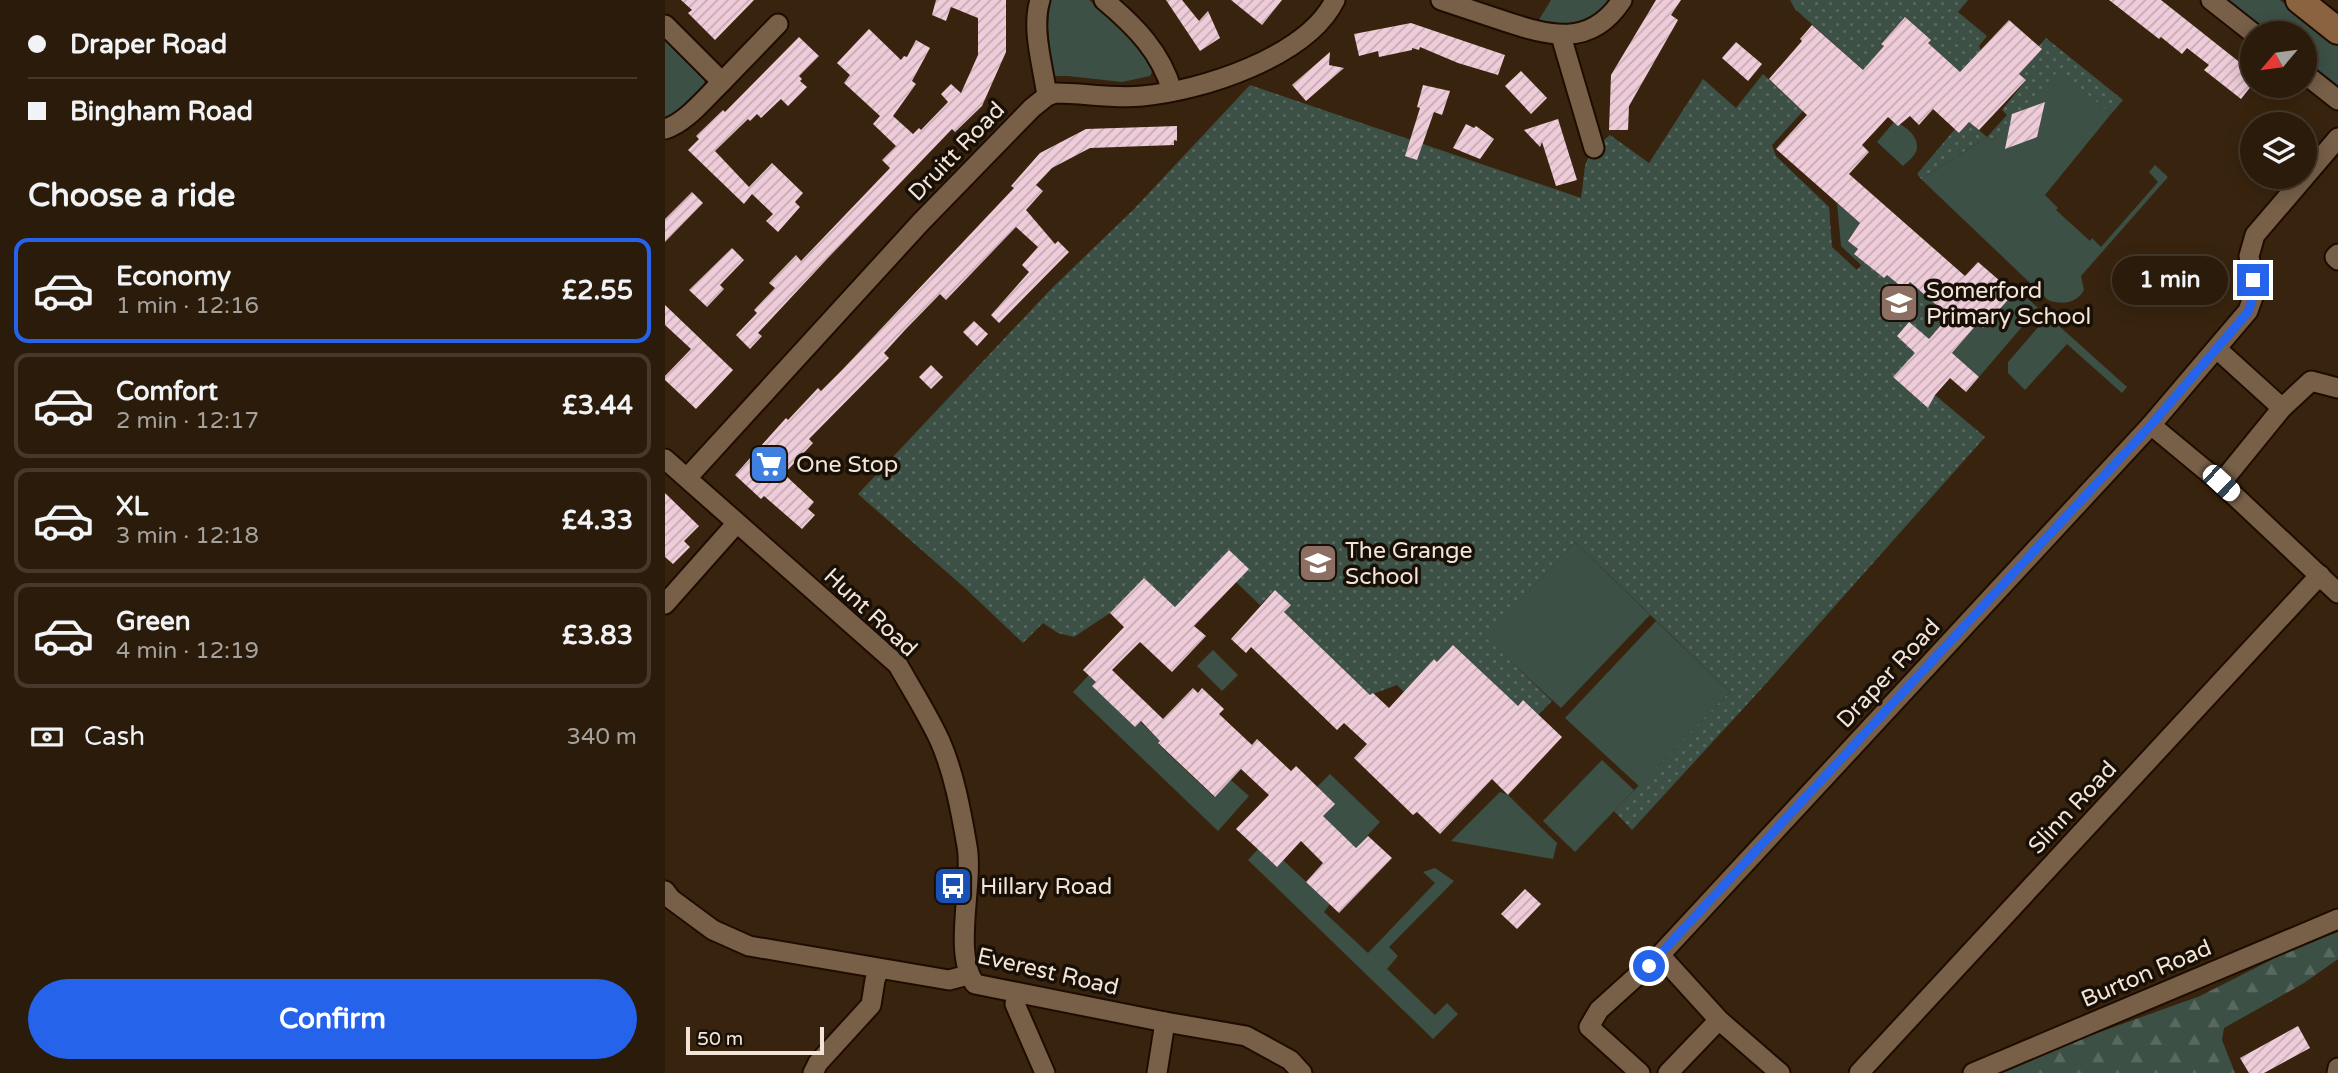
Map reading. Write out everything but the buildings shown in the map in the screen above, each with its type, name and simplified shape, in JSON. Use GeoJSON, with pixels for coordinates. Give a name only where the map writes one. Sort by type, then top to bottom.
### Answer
{"type":"FeatureCollection","features":[{"type":"Feature","properties":{"kind":"main road"},"geometry":{"type":"LineString","coordinates":[[2299,0],[2338,31]]}},
{"type":"Feature","properties":{"kind":"street"},"geometry":{"type":"LineString","coordinates":[[1040,0],[1036,12],[1047,96],[1070,93],[1114,97],[1173,92],[1233,75],[1279,52],[1312,29],[1335,0]]}},
{"type":"Feature","properties":{"kind":"street"},"geometry":{"type":"LineString","coordinates":[[1104,0],[1152,46],[1173,92]]}},
{"type":"Feature","properties":{"kind":"street"},"geometry":{"type":"LineString","coordinates":[[1441,0],[1541,33],[1561,36],[1592,28],[1615,11],[1622,0]]}},
{"type":"Feature","properties":{"kind":"street"},"geometry":{"type":"LineString","coordinates":[[2211,0],[2240,23]]}},
{"type":"Feature","properties":{"kind":"street"},"geometry":{"type":"LineString","coordinates":[[665,129],[683,118],[722,82],[778,24]]}},
{"type":"Feature","properties":{"kind":"street"},"geometry":{"type":"LineString","coordinates":[[665,25],[722,82]]}},
{"type":"Feature","properties":{"kind":"street"},"geometry":{"type":"LineString","coordinates":[[1561,36],[1594,148]]}},
{"type":"Feature","properties":{"kind":"street"},"geometry":{"type":"LineString","coordinates":[[2317,83],[2338,100]]}},
{"type":"Feature","properties":{"kind":"street","name":"Druitt Road"},"geometry":{"type":"LineString","coordinates":[[687,478],[921,222],[1031,108],[1047,96]]}},
{"type":"Feature","properties":{"kind":"street","name":"Draper Road"},"geometry":{"type":"LineString","coordinates":[[1640,1073],[1589,1027],[1599,1010],[1660,955],[2151,425],[2217,349],[2248,312],[2253,297],[2249,256],[2255,235],[2338,138]]}},
{"type":"Feature","properties":{"kind":"street"},"geometry":{"type":"LineString","coordinates":[[2338,254],[2335,257],[2338,260]]}},
{"type":"Feature","properties":{"kind":"street"},"geometry":{"type":"LineString","coordinates":[[2217,349],[2282,408]]}},
{"type":"Feature","properties":{"kind":"street"},"geometry":{"type":"LineString","coordinates":[[2221,483],[2282,408],[2311,380],[2338,388]]}},
{"type":"Feature","properties":{"kind":"street"},"geometry":{"type":"LineString","coordinates":[[2151,425],[2221,483],[2338,593]]}},
{"type":"Feature","properties":{"kind":"street","name":"Hunt Road"},"geometry":{"type":"LineString","coordinates":[[665,459],[898,665],[941,742],[954,787],[968,850],[965,950],[968,975]]}},
{"type":"Feature","properties":{"kind":"street"},"geometry":{"type":"LineString","coordinates":[[665,604],[736,524]]}},
{"type":"Feature","properties":{"kind":"street","name":"Slinn Road"},"geometry":{"type":"LineString","coordinates":[[1859,1073],[2321,575]]}},
{"type":"Feature","properties":{"kind":"street","name":"Everest Road"},"geometry":{"type":"LineString","coordinates":[[665,891],[671,899],[713,930],[749,946],[949,979],[968,975],[975,984],[1165,1023],[1246,1036],[1290,1060],[1302,1073]]}},
{"type":"Feature","properties":{"kind":"street","name":"Burton Road"},"geometry":{"type":"LineString","coordinates":[[1973,1073],[2338,919]]}},
{"type":"Feature","properties":{"kind":"street"},"geometry":{"type":"LineString","coordinates":[[1660,955],[1719,1020],[1780,1073]]}},
{"type":"Feature","properties":{"kind":"street"},"geometry":{"type":"LineString","coordinates":[[813,1073],[818,1063],[871,1005],[874,980],[879,969]]}},
{"type":"Feature","properties":{"kind":"street"},"geometry":{"type":"LineString","coordinates":[[1017,993],[1015,1004],[1045,1073]]}},
{"type":"Feature","properties":{"kind":"street"},"geometry":{"type":"LineString","coordinates":[[1668,1073],[1719,1020]]}},
{"type":"Feature","properties":{"kind":"street"},"geometry":{"type":"LineString","coordinates":[[1157,1073],[1165,1023]]}},
{"type":"Feature","properties":{"kind":"green space"},"geometry":{"type":"Polygon","coordinates":[[[1050,0],[1089,0],[1135,41],[1148,61],[1152,72],[1150,76],[1122,82],[1053,76],[1048,28],[1050,0]]]}},
{"type":"Feature","properties":{"kind":"green space"},"geometry":{"type":"Polygon","coordinates":[[[1551,0],[1613,0],[1594,16],[1578,23],[1537,23],[1551,0]]]}},
{"type":"Feature","properties":{"kind":"green space"},"geometry":{"type":"Polygon","coordinates":[[[1790,0],[1968,0],[1958,12],[1987,36],[1979,46],[1981,50],[1970,62],[1966,89],[1905,17],[1881,43],[1884,46],[1863,70],[1795,9],[1790,0]]]}},
{"type":"Feature","properties":{"kind":"green space"},"geometry":{"type":"Polygon","coordinates":[[[2223,0],[2280,0],[2307,21],[2250,21],[2223,0]]]}},
{"type":"Feature","properties":{"kind":"green space"},"geometry":{"type":"Polygon","coordinates":[[[2317,29],[2338,45],[2338,89],[2317,73],[2317,29]]]}},
{"type":"Feature","properties":{"kind":"green space"},"geometry":{"type":"Polygon","coordinates":[[[665,36],[705,77],[704,87],[672,119],[665,119],[665,36]]]}},
{"type":"Feature","properties":{"kind":"green space"},"geometry":{"type":"Polygon","coordinates":[[[2046,38],[2123,100],[2111,114],[2059,70],[1992,141],[1987,137],[2007,115],[2002,110],[2026,80],[2019,74],[2032,60],[2029,57],[2046,38]]]}},
{"type":"Feature","properties":{"kind":"green space"},"geometry":{"type":"Polygon","coordinates":[[[2059,69],[2111,114],[2045,195],[2058,208],[2056,210],[2090,241],[2092,238],[2101,247],[2158,182],[2149,172],[2155,165],[2168,177],[2081,276],[2084,290],[2081,295],[2073,301],[2063,303],[2048,300],[1921,179],[1987,137],[1992,141],[2059,69]]]}},
{"type":"Feature","properties":{"kind":"green space","name":"The Grange School"},"geometry":{"type":"Polygon","coordinates":[[[1763,74],[1803,111],[1772,145],[1776,156],[1829,207],[1832,247],[1857,270],[1864,262],[1884,278],[1887,275],[1903,289],[1910,282],[1949,316],[1919,351],[1921,372],[1908,361],[1893,377],[1927,407],[1935,395],[1985,437],[1632,830],[1614,811],[1730,692],[1575,542],[1486,638],[1552,701],[1538,715],[1523,700],[1493,732],[1500,689],[1453,645],[1437,662],[1434,659],[1404,692],[1397,685],[1370,695],[1284,612],[1291,605],[1275,590],[1260,605],[1236,582],[1248,569],[1229,550],[1175,607],[1144,578],[1110,613],[1074,637],[1058,633],[1043,623],[1023,643],[858,494],[1051,289],[1134,209],[1250,85],[1581,198],[1586,163],[1593,150],[1610,135],[1649,163],[1703,79],[1736,108],[1763,74]]]}},
{"type":"Feature","properties":{"kind":"green space"},"geometry":{"type":"Polygon","coordinates":[[[1894,122],[1910,131],[1917,143],[1916,153],[1903,166],[1877,142],[1894,122]]]}},
{"type":"Feature","properties":{"kind":"green space"},"geometry":{"type":"Polygon","coordinates":[[[1969,122],[1987,137],[1921,179],[1917,174],[1955,129],[1959,133],[1969,122]]]}},
{"type":"Feature","properties":{"kind":"green space"},"geometry":{"type":"Polygon","coordinates":[[[1837,203],[1860,223],[1849,241],[1858,249],[1854,254],[1864,262],[1861,265],[1841,246],[1837,203]]]}},
{"type":"Feature","properties":{"kind":"green space"},"geometry":{"type":"Polygon","coordinates":[[[2020,291],[2038,308],[1979,377],[1952,353],[1978,323],[1984,327],[2014,293],[2020,291]]]}},
{"type":"Feature","properties":{"kind":"green space"},"geometry":{"type":"Polygon","coordinates":[[[2048,321],[2058,325],[2127,387],[2122,393],[2067,344],[2025,390],[2008,373],[2008,362],[2040,325],[2048,321]]]}},
{"type":"Feature","properties":{"kind":"green space"},"geometry":{"type":"Polygon","coordinates":[[[1575,542],[1650,615],[1561,708],[1485,638],[1575,542]]]}},
{"type":"Feature","properties":{"kind":"green space"},"geometry":{"type":"Polygon","coordinates":[[[1656,621],[1730,692],[1639,786],[1565,718],[1656,621]]]}},
{"type":"Feature","properties":{"kind":"green space"},"geometry":{"type":"Polygon","coordinates":[[[1213,650],[1238,675],[1222,691],[1197,666],[1213,650]]]}},
{"type":"Feature","properties":{"kind":"green space"},"geometry":{"type":"Polygon","coordinates":[[[1089,675],[1161,741],[1158,744],[1214,797],[1231,780],[1249,796],[1218,831],[1073,692],[1089,675]]]}},
{"type":"Feature","properties":{"kind":"green space"},"geometry":{"type":"Polygon","coordinates":[[[1602,760],[1634,790],[1575,852],[1543,821],[1602,760]]]}},
{"type":"Feature","properties":{"kind":"green space"},"geometry":{"type":"Polygon","coordinates":[[[1330,774],[1380,822],[1356,848],[1323,816],[1334,804],[1317,787],[1330,774]]]}},
{"type":"Feature","properties":{"kind":"green space"},"geometry":{"type":"Polygon","coordinates":[[[1500,792],[1508,795],[1557,843],[1553,859],[1451,841],[1500,792]]]}},
{"type":"Feature","properties":{"kind":"green space"},"geometry":{"type":"Polygon","coordinates":[[[1258,849],[1276,866],[1283,860],[1330,904],[1324,912],[1368,953],[1435,883],[1423,872],[1435,868],[1454,881],[1389,947],[1398,956],[1387,969],[1435,1015],[1447,1003],[1458,1014],[1433,1039],[1248,860],[1258,849]]]}},
{"type":"Feature","properties":{"kind":"green space"},"geometry":{"type":"Polygon","coordinates":[[[2338,932],[2338,959],[2304,983],[2224,1028],[2222,1040],[2235,1073],[1997,1073],[2061,1046],[2200,996],[2297,947],[2338,932]]]}},
{"type":"Feature","properties":{"kind":"place","name":"Somerford Primary School"},"geometry":{"type":"Point","coordinates":[1899,303]}},
{"type":"Feature","properties":{"kind":"place","name":"One Stop"},"geometry":{"type":"Point","coordinates":[769,464]}},
{"type":"Feature","properties":{"kind":"place","name":"The Grange School"},"geometry":{"type":"Point","coordinates":[1318,563]}},
{"type":"Feature","properties":{"kind":"place","name":"Hillary Road"},"geometry":{"type":"Point","coordinates":[953,886]}},
{"type":"Feature","properties":{"kind":"route"},"geometry":{"type":"LineString","coordinates":[[1649,966],[2151,425],[2248,312],[2253,297],[2253,280]]}}]}
